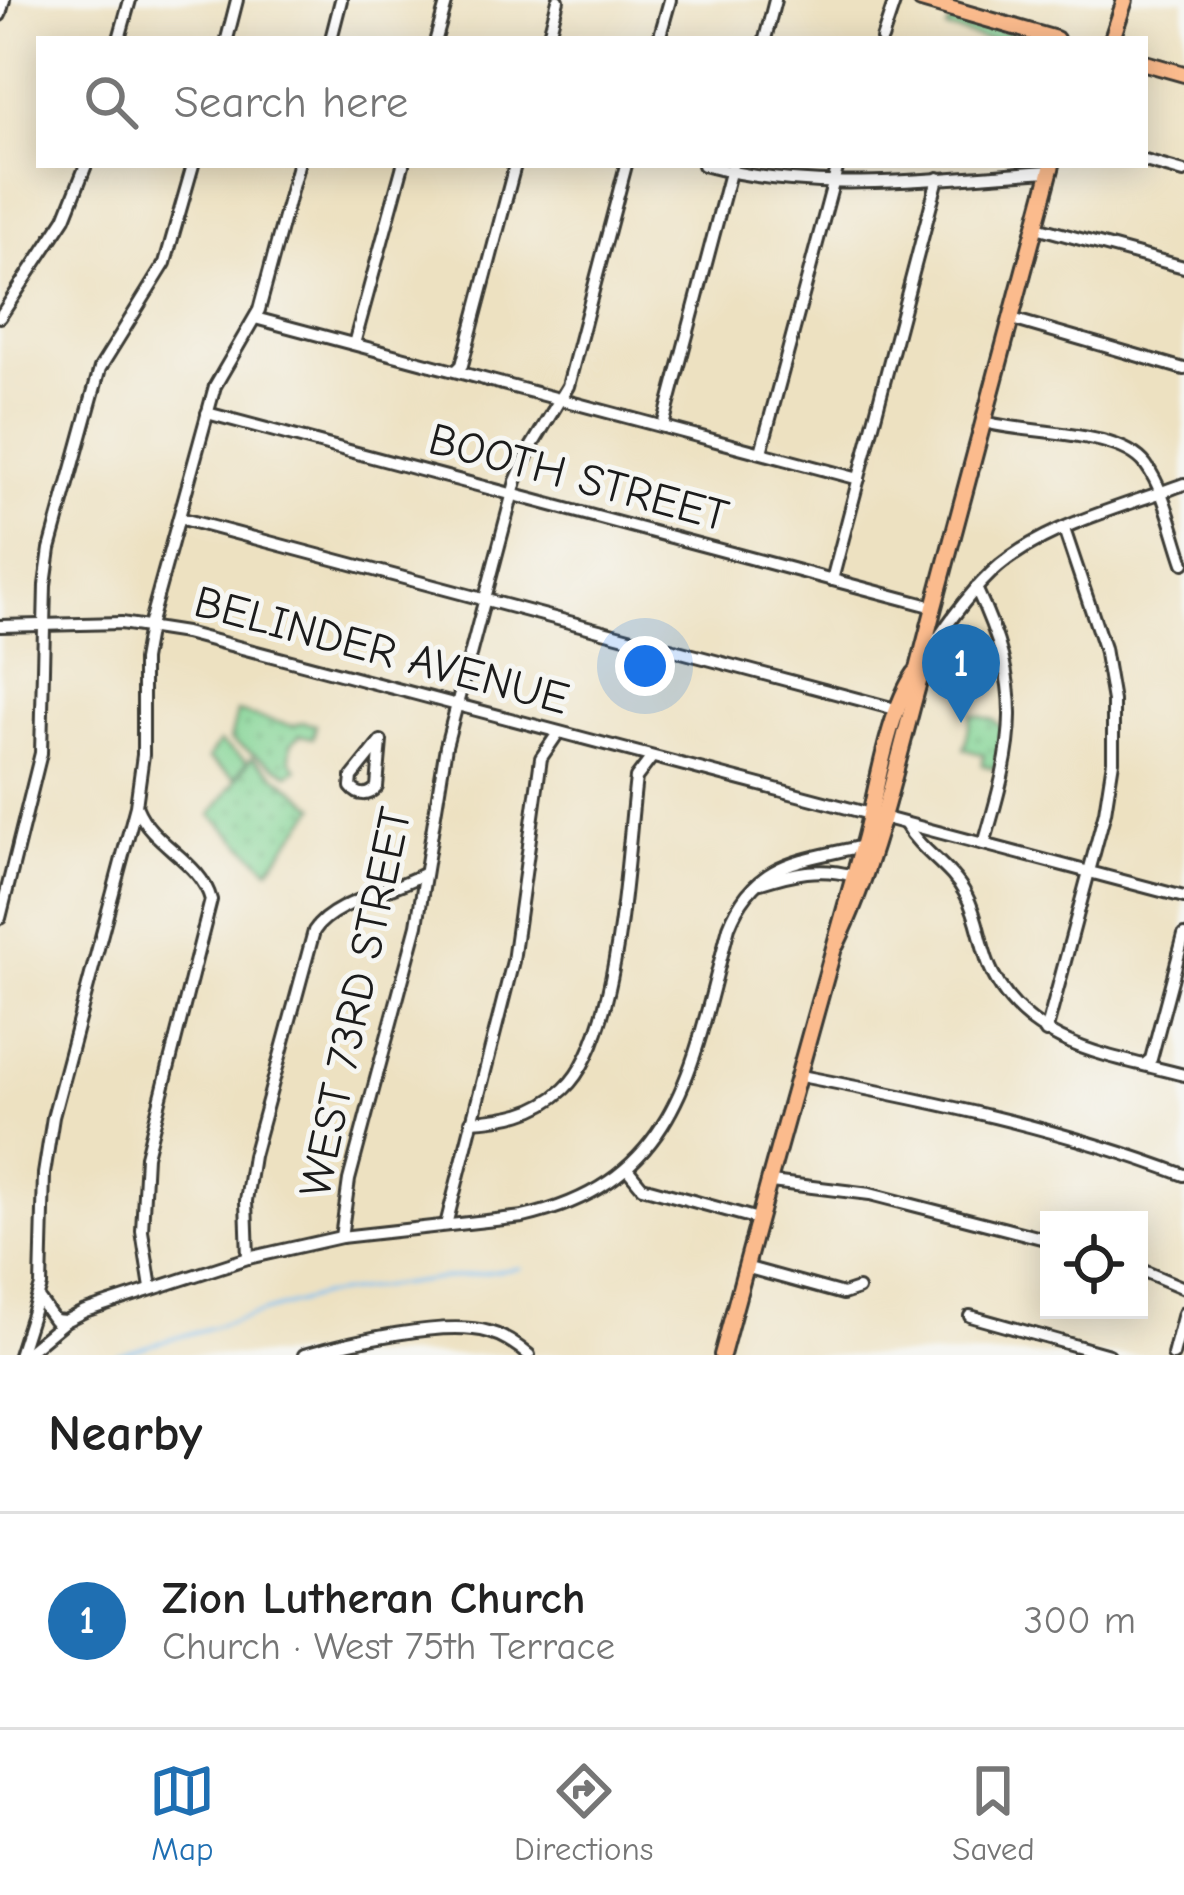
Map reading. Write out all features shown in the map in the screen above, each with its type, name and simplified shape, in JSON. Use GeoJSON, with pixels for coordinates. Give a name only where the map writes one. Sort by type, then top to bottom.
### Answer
{"type":"FeatureCollection","features":[{"type":"Feature","properties":{"kind":"main road"},"geometry":{"type":"LineString","coordinates":[[921,0],[1046,36]]}},
{"type":"Feature","properties":{"kind":"main road"},"geometry":{"type":"LineString","coordinates":[[1113,36],[1125,0]]}},
{"type":"Feature","properties":{"kind":"main road"},"geometry":{"type":"LineString","coordinates":[[1148,64],[1184,74]]}},
{"type":"Feature","properties":{"kind":"main road"},"geometry":{"type":"LineString","coordinates":[[836,945],[850,916],[899,710],[918,669],[1051,168]]}},
{"type":"Feature","properties":{"kind":"main road"},"geometry":{"type":"LineString","coordinates":[[722,1355],[801,1076],[840,915],[919,682],[918,669]]}},
{"type":"Feature","properties":{"kind":"street"},"geometry":{"type":"LineString","coordinates":[[0,15],[4,0]]}},
{"type":"Feature","properties":{"kind":"street"},"geometry":{"type":"LineString","coordinates":[[120,36],[130,0]]}},
{"type":"Feature","properties":{"kind":"street"},"geometry":{"type":"LineString","coordinates":[[230,36],[237,0]]}},
{"type":"Feature","properties":{"kind":"street"},"geometry":{"type":"LineString","coordinates":[[332,36],[341,0]]}},
{"type":"Feature","properties":{"kind":"street"},"geometry":{"type":"LineString","coordinates":[[437,36],[446,0]]}},
{"type":"Feature","properties":{"kind":"street"},"geometry":{"type":"LineString","coordinates":[[549,36],[558,0]]}},
{"type":"Feature","properties":{"kind":"street"},"geometry":{"type":"LineString","coordinates":[[660,36],[670,0]]}},
{"type":"Feature","properties":{"kind":"street"},"geometry":{"type":"LineString","coordinates":[[766,36],[775,0]]}},
{"type":"Feature","properties":{"kind":"street"},"geometry":{"type":"LineString","coordinates":[[883,36],[895,0]]}},
{"type":"Feature","properties":{"kind":"street"},"geometry":{"type":"LineString","coordinates":[[1148,162],[1184,172]]}},
{"type":"Feature","properties":{"kind":"street"},"geometry":{"type":"LineString","coordinates":[[0,316],[65,218],[85,168]]}},
{"type":"Feature","properties":{"kind":"street"},"geometry":{"type":"LineString","coordinates":[[0,918],[41,753],[50,549],[93,389],[109,350],[165,263],[193,168]]}},
{"type":"Feature","properties":{"kind":"street"},"geometry":{"type":"LineString","coordinates":[[21,1355],[39,1300],[50,1132],[136,806],[149,626],[207,413],[223,369],[255,318],[297,168]]}},
{"type":"Feature","properties":{"kind":"street"},"geometry":{"type":"LineString","coordinates":[[354,344],[402,168]]}},
{"type":"Feature","properties":{"kind":"street"},"geometry":{"type":"LineString","coordinates":[[456,371],[462,365],[514,168]]}},
{"type":"Feature","properties":{"kind":"street","name":"WEST 73RD STREET"},"geometry":{"type":"LineString","coordinates":[[340,1237],[346,1189],[417,925],[439,778],[513,495],[522,463],[562,400],[625,168]]}},
{"type":"Feature","properties":{"kind":"street"},"geometry":{"type":"LineString","coordinates":[[761,452],[837,168]]}},
{"type":"Feature","properties":{"kind":"street"},"geometry":{"type":"LineString","coordinates":[[663,426],[731,169],[783,182],[832,184],[1051,168]]}},
{"type":"Feature","properties":{"kind":"street"},"geometry":{"type":"LineString","coordinates":[[832,580],[938,178]]}},
{"type":"Feature","properties":{"kind":"street"},"geometry":{"type":"LineString","coordinates":[[1036,227],[1184,267]]}},
{"type":"Feature","properties":{"kind":"street"},"geometry":{"type":"LineString","coordinates":[[255,318],[859,479]]}},
{"type":"Feature","properties":{"kind":"street"},"geometry":{"type":"LineString","coordinates":[[1012,319],[1184,369]]}},
{"type":"Feature","properties":{"kind":"street","name":"BOOTH STREET"},"geometry":{"type":"LineString","coordinates":[[207,413],[934,608]]}},
{"type":"Feature","properties":{"kind":"street"},"geometry":{"type":"LineString","coordinates":[[984,422],[1122,447],[1143,462],[1184,563]]}},
{"type":"Feature","properties":{"kind":"street"},"geometry":{"type":"LineString","coordinates":[[918,669],[976,589],[1012,556],[1064,530],[1184,484]]}},
{"type":"Feature","properties":{"kind":"street"},"geometry":{"type":"LineString","coordinates":[[179,518],[899,710]]}},
{"type":"Feature","properties":{"kind":"street"},"geometry":{"type":"LineString","coordinates":[[1046,1032],[1109,789],[1113,701],[1100,633],[1064,530]]}},
{"type":"Feature","properties":{"kind":"street"},"geometry":{"type":"LineString","coordinates":[[976,589],[1004,653],[1012,700],[1008,755],[984,844]]}},
{"type":"Feature","properties":{"kind":"street","name":"BELINDER AVENUE"},"geometry":{"type":"LineString","coordinates":[[0,626],[149,626],[1184,897]]}},
{"type":"Feature","properties":{"kind":"street"},"geometry":{"type":"LineString","coordinates":[[446,1225],[515,949],[541,758],[532,726]]}},
{"type":"Feature","properties":{"kind":"street"},"geometry":{"type":"LineString","coordinates":[[541,758],[558,733]]}},
{"type":"Feature","properties":{"kind":"street"},"geometry":{"type":"LineString","coordinates":[[381,741],[376,787],[367,794],[355,792],[352,777],[381,741]]}},
{"type":"Feature","properties":{"kind":"street"},"geometry":{"type":"LineString","coordinates":[[471,1121],[514,1117],[541,1106],[566,1087],[587,1059],[611,974],[636,778],[626,750]]}},
{"type":"Feature","properties":{"kind":"street"},"geometry":{"type":"LineString","coordinates":[[636,778],[652,757]]}},
{"type":"Feature","properties":{"kind":"street"},"geometry":{"type":"LineString","coordinates":[[136,806],[147,829],[200,879],[211,900],[146,1156],[142,1231],[152,1288]]}},
{"type":"Feature","properties":{"kind":"street"},"geometry":{"type":"LineString","coordinates":[[906,825],[964,891],[985,955],[1004,992],[1027,1018],[1073,1045],[1184,1075]]}},
{"type":"Feature","properties":{"kind":"street"},"geometry":{"type":"LineString","coordinates":[[129,832],[147,829]]}},
{"type":"Feature","properties":{"kind":"street"},"geometry":{"type":"LineString","coordinates":[[21,1355],[65,1321],[111,1300],[248,1258],[340,1237],[548,1211],[595,1190],[628,1170],[658,1135],[679,1098],[729,927],[742,902],[769,872],[793,860],[862,846]]}},
{"type":"Feature","properties":{"kind":"street"},"geometry":{"type":"LineString","coordinates":[[761,883],[801,872],[828,870],[853,876]]}},
{"type":"Feature","properties":{"kind":"street"},"geometry":{"type":"LineString","coordinates":[[248,1258],[246,1202],[253,1156],[314,931],[332,912],[403,887],[425,873]]}},
{"type":"Feature","properties":{"kind":"street"},"geometry":{"type":"LineString","coordinates":[[1145,1064],[1151,1058],[1184,935]]}},
{"type":"Feature","properties":{"kind":"street"},"geometry":{"type":"LineString","coordinates":[[801,1076],[1020,1126],[1184,1175]]}},
{"type":"Feature","properties":{"kind":"street"},"geometry":{"type":"LineString","coordinates":[[628,1170],[642,1187],[758,1219]]}},
{"type":"Feature","properties":{"kind":"street"},"geometry":{"type":"LineString","coordinates":[[771,1182],[870,1194],[1040,1238]]}},
{"type":"Feature","properties":{"kind":"street"},"geometry":{"type":"LineString","coordinates":[[745,1267],[843,1294],[858,1289]]}},
{"type":"Feature","properties":{"kind":"street"},"geometry":{"type":"LineString","coordinates":[[1148,1273],[1184,1288]]}},
{"type":"Feature","properties":{"kind":"street"},"geometry":{"type":"LineString","coordinates":[[39,1300],[54,1320],[65,1321]]}},
{"type":"Feature","properties":{"kind":"street"},"geometry":{"type":"LineString","coordinates":[[1173,1355],[1184,1313]]}},
{"type":"Feature","properties":{"kind":"street"},"geometry":{"type":"LineString","coordinates":[[970,1316],[1109,1355]]}},
{"type":"Feature","properties":{"kind":"street"},"geometry":{"type":"LineString","coordinates":[[304,1355],[387,1336],[459,1328],[496,1334],[529,1355]]}},
{"type":"Feature","properties":{"kind":"green space"},"geometry":{"type":"Polygon","coordinates":[[[952,18],[1024,36],[972,36],[947,29],[952,18]]]}},
{"type":"Feature","properties":{"kind":"green space"},"geometry":{"type":"Polygon","coordinates":[[[237,712],[293,726],[316,725],[313,738],[300,735],[291,744],[290,759],[297,769],[288,774],[230,740],[237,712]]]}},
{"type":"Feature","properties":{"kind":"green space"},"geometry":{"type":"Polygon","coordinates":[[[972,714],[994,720],[1002,729],[995,769],[982,765],[984,755],[964,749],[972,714]]]}},
{"type":"Feature","properties":{"kind":"green space"},"geometry":{"type":"Polygon","coordinates":[[[219,742],[247,761],[235,778],[208,759],[219,742]]]}},
{"type":"Feature","properties":{"kind":"green space"},"geometry":{"type":"Polygon","coordinates":[[[252,757],[316,807],[269,869],[211,815],[252,757]]]}},
{"type":"Feature","properties":{"kind":"waterway"},"geometry":{"type":"LineString","coordinates":[[117,1355],[322,1295],[520,1268]]}},
{"type":"Feature","properties":{"kind":"place","name":"Zion Lutheran Church"},"geometry":{"type":"Point","coordinates":[961,723]}}]}
